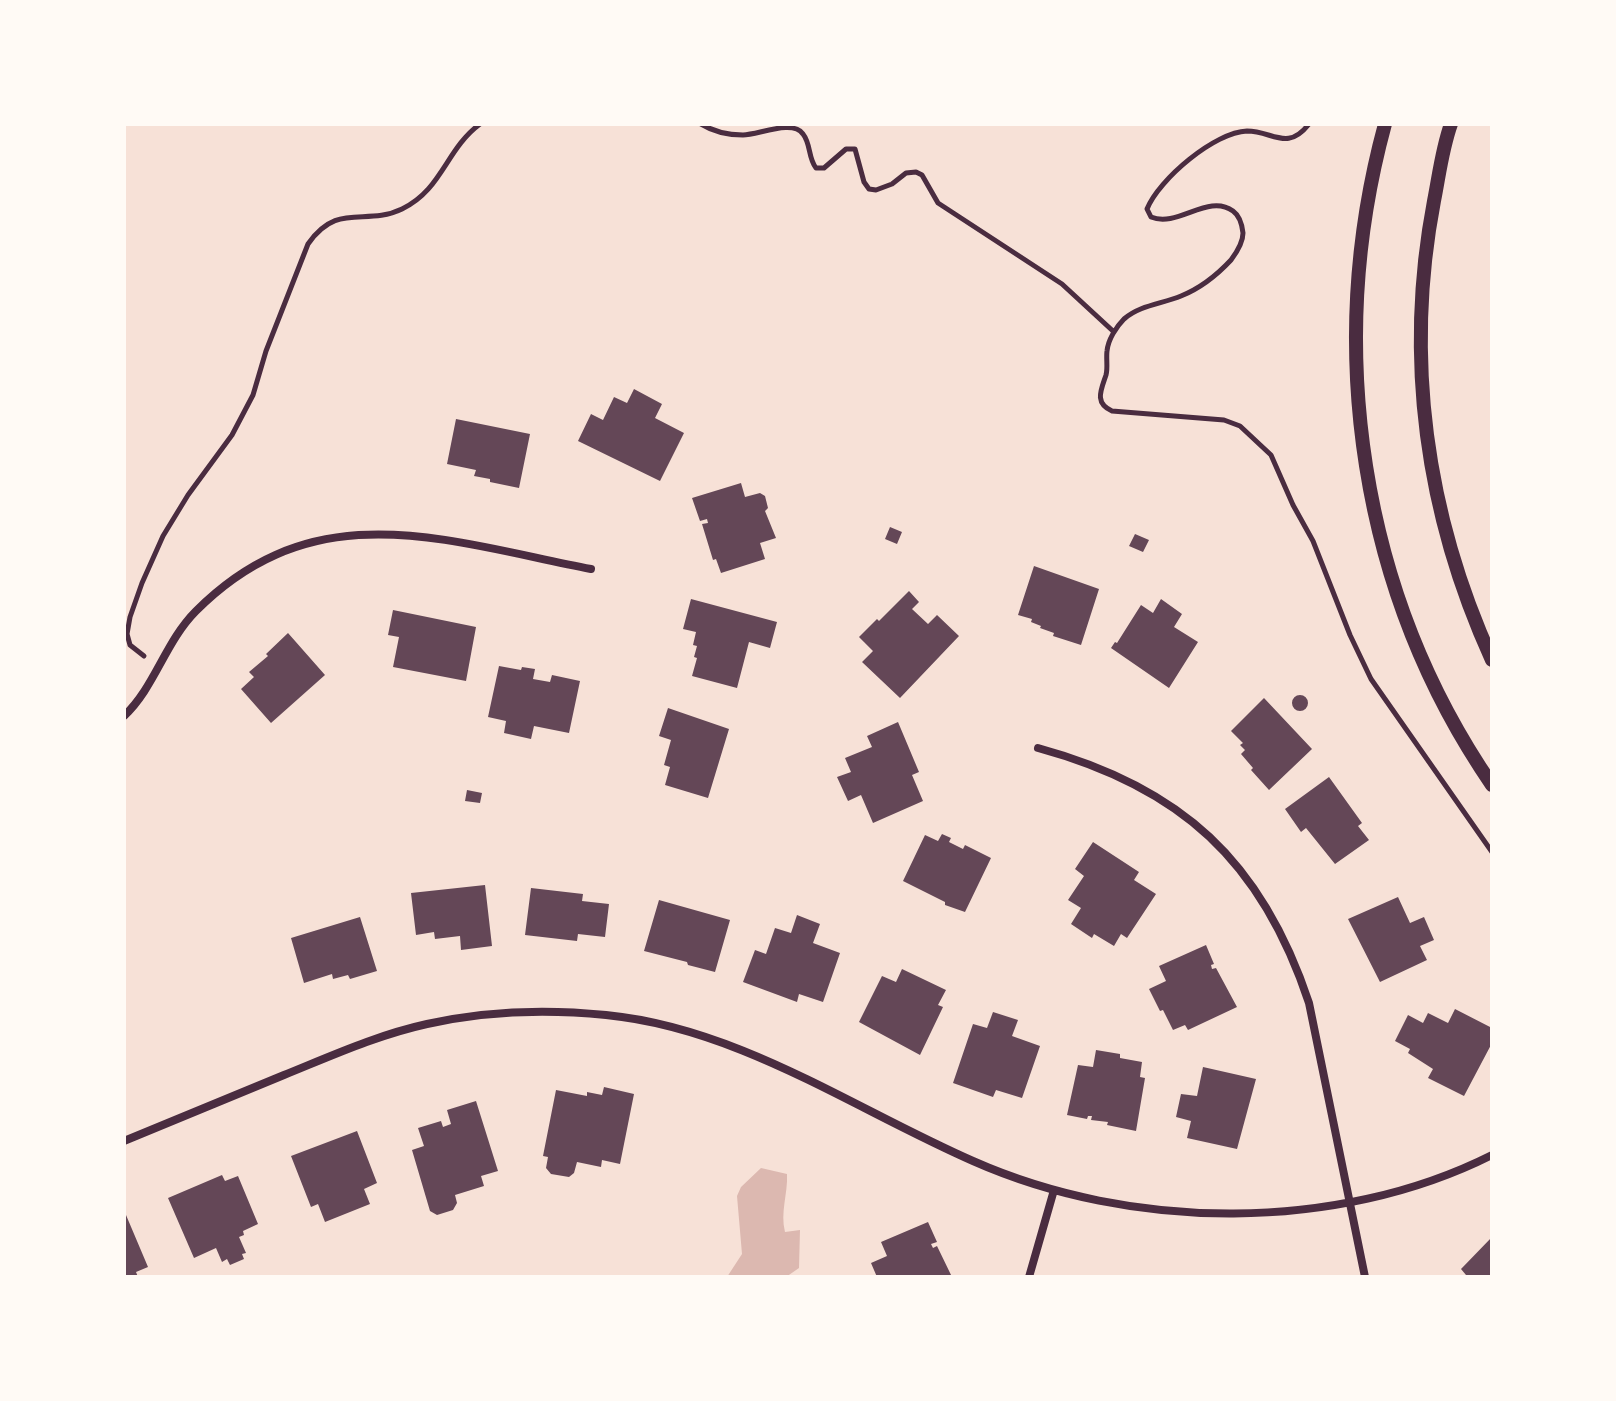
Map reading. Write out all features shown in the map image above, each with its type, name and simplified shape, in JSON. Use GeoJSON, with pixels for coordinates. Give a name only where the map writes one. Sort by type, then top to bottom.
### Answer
{"type":"FeatureCollection","features":[{"type":"Feature","properties":{"kind":"street"},"geometry":{"type":"LineString","coordinates":[[1385,124],[1366,203],[1358,273],[1355,357],[1364,460],[1376,518],[1408,627],[1453,722],[1492,785]]}},
{"type":"Feature","properties":{"kind":"street"},"geometry":{"type":"LineString","coordinates":[[1451,124],[1426,244],[1419,310],[1424,426],[1449,548],[1472,615],[1492,660]]}},
{"type":"Feature","properties":{"kind":"street"},"geometry":{"type":"LineString","coordinates":[[124,716],[194,613],[226,584],[263,560],[303,544],[346,534],[390,533],[427,537],[591,569]]}},
{"type":"Feature","properties":{"kind":"street"},"geometry":{"type":"LineString","coordinates":[[1038,748],[1086,761],[1132,781],[1174,807],[1213,840],[1252,886],[1273,917],[1295,962],[1309,1003],[1365,1277]]}},
{"type":"Feature","properties":{"kind":"street"},"geometry":{"type":"LineString","coordinates":[[124,1141],[369,1040],[442,1021],[486,1014],[544,1011],[609,1015],[671,1027],[710,1039],[785,1069],[975,1162],[1054,1190],[1115,1204],[1179,1212],[1250,1213],[1349,1202],[1418,1184],[1492,1155]]}},
{"type":"Feature","properties":{"kind":"street"},"geometry":{"type":"LineString","coordinates":[[1029,1277],[1054,1190]]}},
{"type":"Feature","properties":{"kind":"path"},"geometry":{"type":"LineString","coordinates":[[159,663],[130,645],[127,634],[134,606],[163,536],[188,495],[232,435],[253,395],[266,351],[308,244],[328,223],[345,217],[398,211],[419,200],[435,185],[455,150],[480,124]]}},
{"type":"Feature","properties":{"kind":"path"},"geometry":{"type":"LineString","coordinates":[[701,124],[713,132],[744,136],[782,128],[798,129],[804,134],[816,168],[824,168],[846,149],[855,149],[864,182],[869,189],[884,187],[906,173],[922,175],[938,203],[1062,284],[1114,332]]}},
{"type":"Feature","properties":{"kind":"path"},"geometry":{"type":"LineString","coordinates":[[1309,124],[1304,131],[1291,138],[1276,139],[1247,131],[1217,139],[1166,182],[1152,198],[1147,209],[1151,217],[1160,221],[1173,220],[1212,206],[1224,207],[1235,213],[1242,224],[1243,238],[1237,253],[1201,286],[1137,310],[1123,320],[1107,349],[1107,373],[1099,389],[1104,407],[1112,411],[1224,420],[1240,426],[1271,455],[1313,541],[1371,679],[1492,852]]}},
{"type":"Feature","properties":{"kind":"shaded area"},"geometry":{"type":"Polygon","coordinates":[[[761,1168],[787,1174],[784,1225],[785,1232],[800,1230],[799,1268],[786,1277],[727,1277],[742,1254],[737,1196],[741,1187],[761,1168]]]}},
{"type":"Feature","properties":{"kind":"building"},"geometry":{"type":"Polygon","coordinates":[[[634,389],[662,404],[655,418],[684,433],[660,481],[578,441],[591,414],[603,420],[614,397],[627,403],[634,389]]]}},
{"type":"Feature","properties":{"kind":"building"},"geometry":{"type":"Polygon","coordinates":[[[456,419],[530,434],[519,488],[474,476],[476,470],[447,464],[456,419]]]}},
{"type":"Feature","properties":{"kind":"building"},"geometry":{"type":"Polygon","coordinates":[[[741,483],[745,497],[760,493],[765,496],[768,508],[765,511],[776,538],[760,543],[765,559],[721,573],[716,559],[713,560],[702,524],[708,523],[707,519],[700,521],[692,498],[741,483]]]}},
{"type":"Feature","properties":{"kind":"building"},"geometry":{"type":"Polygon","coordinates":[[[890,527],[902,532],[897,544],[885,539],[890,527]]]}},
{"type":"Feature","properties":{"kind":"building"},"geometry":{"type":"Polygon","coordinates":[[[1135,534],[1149,540],[1143,552],[1129,546],[1135,534]]]}},
{"type":"Feature","properties":{"kind":"building"},"geometry":{"type":"Polygon","coordinates":[[[1034,566],[1099,589],[1081,645],[1053,636],[1054,633],[1031,622],[1032,619],[1018,615],[1034,566]]]}},
{"type":"Feature","properties":{"kind":"building"},"geometry":{"type":"Polygon","coordinates":[[[909,591],[919,602],[912,609],[928,624],[937,615],[959,636],[900,698],[862,662],[873,651],[859,637],[909,591]]]}},
{"type":"Feature","properties":{"kind":"building"},"geometry":{"type":"Polygon","coordinates":[[[691,599],[777,622],[770,648],[749,642],[737,688],[692,676],[697,658],[694,657],[697,646],[693,645],[696,632],[683,629],[691,599]]]}},
{"type":"Feature","properties":{"kind":"building"},"geometry":{"type":"Polygon","coordinates":[[[1161,599],[1182,614],[1174,627],[1198,642],[1169,688],[1111,648],[1141,605],[1153,613],[1161,599]]]}},
{"type":"Feature","properties":{"kind":"building"},"geometry":{"type":"Polygon","coordinates":[[[393,610],[476,627],[466,681],[393,667],[399,637],[388,635],[393,610]]]}},
{"type":"Feature","properties":{"kind":"building"},"geometry":{"type":"Polygon","coordinates":[[[288,633],[325,675],[271,723],[241,689],[254,677],[249,672],[288,633]]]}},
{"type":"Feature","properties":{"kind":"building"},"geometry":{"type":"Polygon","coordinates":[[[499,666],[535,669],[533,679],[550,682],[552,675],[580,681],[569,733],[534,726],[531,739],[504,733],[506,721],[488,717],[499,666]]]}},
{"type":"Feature","properties":{"kind":"building"},"geometry":{"type":"Polygon","coordinates":[[[1297,695],[1303,695],[1308,703],[1306,709],[1297,711],[1292,706],[1292,700],[1297,695]]]}},
{"type":"Feature","properties":{"kind":"building"},"geometry":{"type":"Polygon","coordinates":[[[1264,698],[1312,749],[1269,790],[1251,770],[1253,768],[1241,754],[1245,750],[1240,745],[1243,743],[1231,731],[1264,698]]]}},
{"type":"Feature","properties":{"kind":"building"},"geometry":{"type":"Polygon","coordinates":[[[668,708],[729,729],[708,798],[665,785],[670,767],[664,765],[671,740],[659,736],[668,708]]]}},
{"type":"Feature","properties":{"kind":"building"},"geometry":{"type":"Polygon","coordinates":[[[898,722],[919,772],[912,775],[923,801],[873,823],[861,795],[848,801],[837,777],[851,772],[845,758],[872,747],[867,736],[898,722]]]}},
{"type":"Feature","properties":{"kind":"building"},"geometry":{"type":"Polygon","coordinates":[[[1329,777],[1362,823],[1358,826],[1369,840],[1335,864],[1306,828],[1301,832],[1285,809],[1329,777]]]}},
{"type":"Feature","properties":{"kind":"building"},"geometry":{"type":"Polygon","coordinates":[[[467,790],[482,793],[480,803],[465,801],[467,790]]]}},
{"type":"Feature","properties":{"kind":"building"},"geometry":{"type":"Polygon","coordinates":[[[942,834],[951,838],[949,842],[963,849],[965,845],[991,858],[965,912],[945,905],[945,902],[903,881],[925,835],[938,841],[942,834]]]}},
{"type":"Feature","properties":{"kind":"building"},"geometry":{"type":"Polygon","coordinates":[[[1093,842],[1139,872],[1134,880],[1156,894],[1127,938],[1121,934],[1114,946],[1094,934],[1092,938],[1071,924],[1081,908],[1068,900],[1084,876],[1075,869],[1093,842]]]}},
{"type":"Feature","properties":{"kind":"building"},"geometry":{"type":"Polygon","coordinates":[[[485,885],[492,946],[461,950],[460,936],[435,939],[434,932],[416,935],[411,893],[485,885]]]}},
{"type":"Feature","properties":{"kind":"building"},"geometry":{"type":"Polygon","coordinates":[[[531,888],[583,894],[582,901],[609,904],[605,937],[578,934],[577,941],[525,935],[531,888]]]}},
{"type":"Feature","properties":{"kind":"building"},"geometry":{"type":"Polygon","coordinates":[[[1398,897],[1410,923],[1424,917],[1434,940],[1420,946],[1427,960],[1380,982],[1348,919],[1398,897]]]}},
{"type":"Feature","properties":{"kind":"building"},"geometry":{"type":"Polygon","coordinates":[[[659,900],[730,920],[715,972],[644,951],[659,900]]]}},
{"type":"Feature","properties":{"kind":"building"},"geometry":{"type":"Polygon","coordinates":[[[797,915],[820,924],[813,943],[840,953],[823,1002],[799,994],[797,1002],[743,982],[755,950],[766,954],[775,928],[791,933],[797,915]]]}},
{"type":"Feature","properties":{"kind":"building"},"geometry":{"type":"Polygon","coordinates":[[[360,917],[377,971],[350,979],[348,975],[333,979],[332,974],[304,983],[291,938],[360,917]]]}},
{"type":"Feature","properties":{"kind":"building"},"geometry":{"type":"Polygon","coordinates":[[[1206,945],[1214,964],[1211,965],[1212,969],[1216,968],[1237,1007],[1188,1030],[1185,1025],[1173,1030],[1149,989],[1166,981],[1159,966],[1206,945]]]}},
{"type":"Feature","properties":{"kind":"building"},"geometry":{"type":"Polygon","coordinates":[[[902,969],[946,990],[938,1005],[943,1007],[920,1055],[859,1022],[882,976],[896,982],[902,969]]]}},
{"type":"Feature","properties":{"kind":"building"},"geometry":{"type":"Polygon","coordinates":[[[1455,1009],[1492,1028],[1492,1043],[1464,1096],[1428,1078],[1433,1069],[1408,1053],[1410,1049],[1395,1041],[1408,1015],[1423,1023],[1428,1013],[1448,1023],[1455,1009]]]}},
{"type":"Feature","properties":{"kind":"building"},"geometry":{"type":"Polygon","coordinates":[[[993,1012],[1018,1020],[1012,1036],[1040,1046],[1022,1098],[996,1090],[993,1097],[953,1083],[973,1024],[987,1028],[993,1012]]]}},
{"type":"Feature","properties":{"kind":"building"},"geometry":{"type":"Polygon","coordinates":[[[1096,1050],[1142,1062],[1140,1077],[1145,1078],[1136,1131],[1091,1120],[1092,1116],[1087,1119],[1067,1115],[1078,1065],[1093,1067],[1096,1050]]]}},
{"type":"Feature","properties":{"kind":"building"},"geometry":{"type":"Polygon","coordinates":[[[1203,1067],[1256,1079],[1237,1149],[1187,1138],[1191,1121],[1176,1117],[1181,1094],[1197,1096],[1203,1067]]]}},
{"type":"Feature","properties":{"kind":"building"},"geometry":{"type":"Polygon","coordinates":[[[604,1087],[634,1094],[620,1164],[602,1160],[601,1167],[577,1162],[574,1173],[569,1177],[551,1174],[546,1168],[548,1157],[543,1156],[556,1090],[587,1096],[587,1092],[602,1095],[604,1087]]]}},
{"type":"Feature","properties":{"kind":"building"},"geometry":{"type":"Polygon","coordinates":[[[476,1101],[498,1171],[481,1176],[484,1186],[455,1195],[457,1203],[453,1210],[437,1215],[430,1211],[412,1150],[424,1146],[418,1128],[441,1121],[443,1127],[451,1124],[447,1110],[476,1101]]]}},
{"type":"Feature","properties":{"kind":"building"},"geometry":{"type":"Polygon","coordinates":[[[357,1131],[377,1183],[364,1189],[370,1204],[325,1222],[318,1204],[311,1207],[291,1156],[357,1131]]]}},
{"type":"Feature","properties":{"kind":"building"},"geometry":{"type":"Polygon","coordinates":[[[222,1175],[225,1181],[238,1176],[258,1224],[243,1231],[244,1235],[239,1237],[246,1253],[242,1254],[244,1259],[230,1265],[227,1259],[222,1262],[216,1248],[194,1258],[168,1198],[222,1175]]]}},
{"type":"Feature","properties":{"kind":"building"},"geometry":{"type":"Polygon","coordinates":[[[126,1215],[148,1267],[136,1272],[138,1277],[124,1277],[126,1215]]]}},
{"type":"Feature","properties":{"kind":"building"},"geometry":{"type":"Polygon","coordinates":[[[928,1222],[937,1242],[931,1244],[933,1248],[937,1246],[952,1277],[877,1277],[871,1263],[887,1256],[881,1242],[928,1222]]]}},
{"type":"Feature","properties":{"kind":"building"},"geometry":{"type":"Polygon","coordinates":[[[1492,1237],[1492,1277],[1464,1277],[1466,1275],[1461,1269],[1492,1237]]]}}]}
